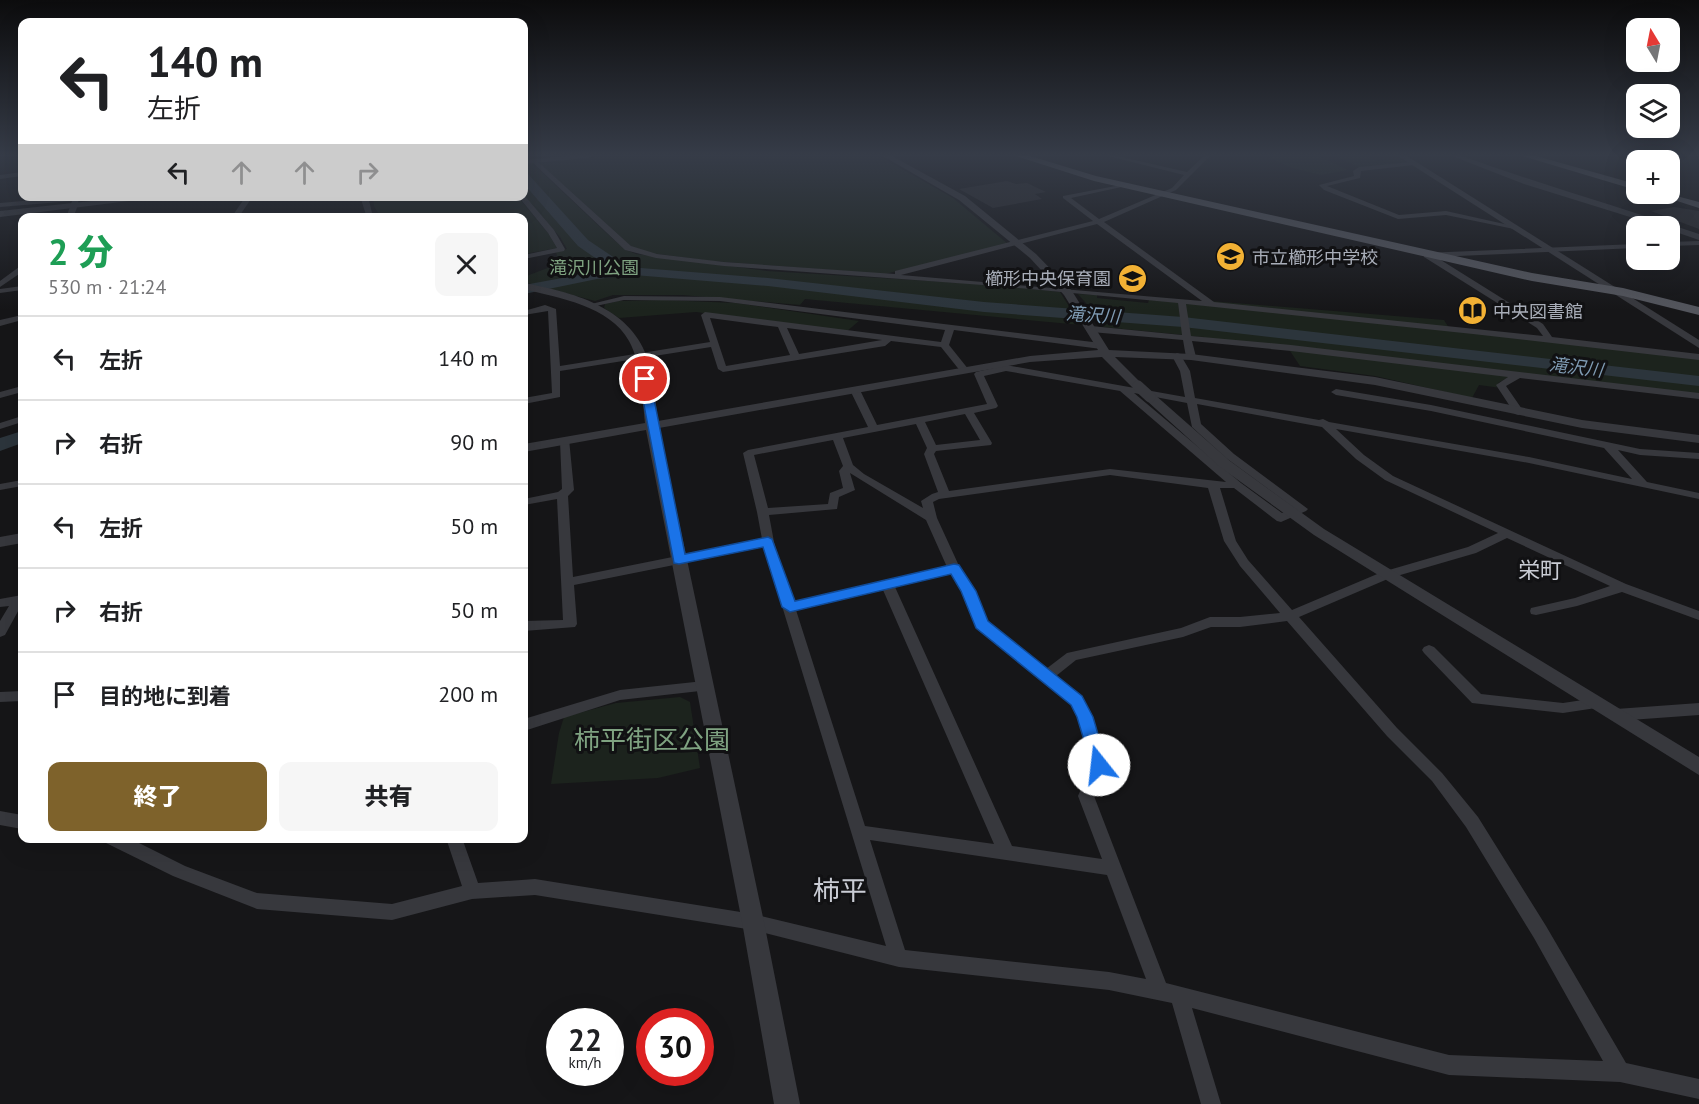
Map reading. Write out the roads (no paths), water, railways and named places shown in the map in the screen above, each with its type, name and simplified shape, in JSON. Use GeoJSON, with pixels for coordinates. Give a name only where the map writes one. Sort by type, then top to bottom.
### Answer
{"type":"FeatureCollection","features":[{"type":"Feature","properties":{"kind":"main road"},"geometry":{"type":"LineString","coordinates":[[1224,208],[1532,277],[1612,290],[1699,311]]}},
{"type":"Feature","properties":{"kind":"street"},"geometry":{"type":"LineString","coordinates":[[0,214],[35,208]]}},
{"type":"Feature","properties":{"kind":"street"},"geometry":{"type":"LineString","coordinates":[[528,256],[561,249],[551,232],[531,208]]}},
{"type":"Feature","properties":{"kind":"street"},"geometry":{"type":"LineString","coordinates":[[582,208],[628,248],[656,256],[724,264],[1213,304],[1699,357]]}},
{"type":"Feature","properties":{"kind":"street"},"geometry":{"type":"LineString","coordinates":[[974,208],[1017,243],[1067,292],[1103,349],[1144,392],[1225,464],[1292,514],[1386,575],[1699,767]]}},
{"type":"Feature","properties":{"kind":"street"},"geometry":{"type":"LineString","coordinates":[[1080,208],[1213,304]]}},
{"type":"Feature","properties":{"kind":"street"},"geometry":{"type":"LineString","coordinates":[[888,276],[1100,221],[1132,208]]}},
{"type":"Feature","properties":{"kind":"street"},"geometry":{"type":"LineString","coordinates":[[1371,208],[1392,216],[1406,218],[1446,213],[1514,227]]}},
{"type":"Feature","properties":{"kind":"street"},"geometry":{"type":"LineString","coordinates":[[1482,208],[1699,345]]}},
{"type":"Feature","properties":{"kind":"street"},"geometry":{"type":"LineString","coordinates":[[1607,208],[1634,216]]}},
{"type":"Feature","properties":{"kind":"street"},"geometry":{"type":"LineString","coordinates":[[1680,231],[1699,237]]}},
{"type":"Feature","properties":{"kind":"street"},"geometry":{"type":"LineString","coordinates":[[1680,244],[1699,243]]}},
{"type":"Feature","properties":{"kind":"street"},"geometry":{"type":"LineString","coordinates":[[1428,254],[1626,246]]}},
{"type":"Feature","properties":{"kind":"street"},"geometry":{"type":"LineString","coordinates":[[1428,254],[1540,326],[1550,341]]}},
{"type":"Feature","properties":{"kind":"street"},"geometry":{"type":"LineString","coordinates":[[0,285],[18,273]]}},
{"type":"Feature","properties":{"kind":"street"},"geometry":{"type":"LineString","coordinates":[[528,287],[591,305],[627,328],[641,355],[652,426],[753,922],[787,1104]]}},
{"type":"Feature","properties":{"kind":"street"},"geometry":{"type":"LineString","coordinates":[[0,291],[18,289]]}},
{"type":"Feature","properties":{"kind":"street"},"geometry":{"type":"LineString","coordinates":[[591,305],[624,298],[720,299],[949,327],[1103,349],[1191,357],[1375,381],[1582,424],[1699,439]]}},
{"type":"Feature","properties":{"kind":"street"},"geometry":{"type":"LineString","coordinates":[[1182,303],[1191,357]]}},
{"type":"Feature","properties":{"kind":"street"},"geometry":{"type":"LineString","coordinates":[[528,312],[545,308],[552,309],[557,395],[528,400]]}},
{"type":"Feature","properties":{"kind":"street"},"geometry":{"type":"LineString","coordinates":[[888,338],[885,343],[723,369],[705,315],[944,345],[964,370]]}},
{"type":"Feature","properties":{"kind":"street"},"geometry":{"type":"LineString","coordinates":[[0,323],[18,319]]}},
{"type":"Feature","properties":{"kind":"street"},"geometry":{"type":"LineString","coordinates":[[781,324],[796,358]]}},
{"type":"Feature","properties":{"kind":"street"},"geometry":{"type":"LineString","coordinates":[[944,345],[949,327]]}},
{"type":"Feature","properties":{"kind":"street"},"geometry":{"type":"LineString","coordinates":[[1090,328],[1187,337],[1699,396]]}},
{"type":"Feature","properties":{"kind":"street"},"geometry":{"type":"LineString","coordinates":[[556,369],[714,344]]}},
{"type":"Feature","properties":{"kind":"street"},"geometry":{"type":"LineString","coordinates":[[528,447],[964,370],[1103,349]]}},
{"type":"Feature","properties":{"kind":"street"},"geometry":{"type":"LineString","coordinates":[[1124,390],[1237,485],[1281,518],[1302,509],[1230,456],[1196,426],[1185,371],[1178,356]]}},
{"type":"Feature","properties":{"kind":"street"},"geometry":{"type":"LineString","coordinates":[[899,958],[768,542],[764,512],[748,453],[993,406],[979,374],[1006,368],[1529,460],[1699,496]]}},
{"type":"Feature","properties":{"kind":"street"},"geometry":{"type":"LineString","coordinates":[[1518,375],[1501,385],[1519,412]]}},
{"type":"Feature","properties":{"kind":"street"},"geometry":{"type":"LineString","coordinates":[[0,395],[18,390]]}},
{"type":"Feature","properties":{"kind":"street"},"geometry":{"type":"LineString","coordinates":[[855,390],[874,429]]}},
{"type":"Feature","properties":{"kind":"street"},"geometry":{"type":"LineString","coordinates":[[1336,392],[1431,408],[1608,447],[1640,452],[1699,456]]}},
{"type":"Feature","properties":{"kind":"street"},"geometry":{"type":"LineString","coordinates":[[932,448],[987,443],[968,411]]}},
{"type":"Feature","properties":{"kind":"street"},"geometry":{"type":"LineString","coordinates":[[0,426],[18,420]]}},
{"type":"Feature","properties":{"kind":"street"},"geometry":{"type":"LineString","coordinates":[[919,420],[932,448]]}},
{"type":"Feature","properties":{"kind":"street"},"geometry":{"type":"LineString","coordinates":[[1323,422],[1360,457],[1389,478],[1622,587],[1699,616]]}},
{"type":"Feature","properties":{"kind":"street"},"geometry":{"type":"LineString","coordinates":[[837,436],[848,466],[860,476],[931,518]]}},
{"type":"Feature","properties":{"kind":"street"},"geometry":{"type":"LineString","coordinates":[[528,501],[562,495],[568,490],[565,441]]}},
{"type":"Feature","properties":{"kind":"street"},"geometry":{"type":"LineString","coordinates":[[1608,447],[1643,483]]}},
{"type":"Feature","properties":{"kind":"street"},"geometry":{"type":"LineString","coordinates":[[932,448],[929,454],[945,495]]}},
{"type":"Feature","properties":{"kind":"street"},"geometry":{"type":"LineString","coordinates":[[764,512],[833,507],[834,495],[849,490],[844,471],[848,466]]}},
{"type":"Feature","properties":{"kind":"street"},"geometry":{"type":"LineString","coordinates":[[1211,1104],[1169,993],[1113,868],[1086,796],[1099,765],[1085,717],[1077,701],[981,624],[969,591],[954,568],[931,518],[927,501],[936,496],[1110,472],[1213,485],[1237,485]]}},
{"type":"Feature","properties":{"kind":"street"},"geometry":{"type":"LineString","coordinates":[[0,487],[18,484]]}},
{"type":"Feature","properties":{"kind":"street"},"geometry":{"type":"LineString","coordinates":[[1213,485],[1230,541],[1244,563],[1392,732],[1437,777],[1472,822],[1540,932],[1620,1072]]}},
{"type":"Feature","properties":{"kind":"street"},"geometry":{"type":"LineString","coordinates":[[528,626],[570,624],[562,495]]}},
{"type":"Feature","properties":{"kind":"street"},"geometry":{"type":"LineString","coordinates":[[1045,676],[1072,656],[1183,632],[1210,622],[1240,622],[1289,616],[1386,575],[1472,550],[1506,534]]}},
{"type":"Feature","properties":{"kind":"street"},"geometry":{"type":"LineString","coordinates":[[0,542],[18,539]]}},
{"type":"Feature","properties":{"kind":"street"},"geometry":{"type":"LineString","coordinates":[[568,582],[768,542]]}},
{"type":"Feature","properties":{"kind":"street"},"geometry":{"type":"LineString","coordinates":[[790,607],[954,568]]}},
{"type":"Feature","properties":{"kind":"street"},"geometry":{"type":"LineString","coordinates":[[887,584],[1006,852]]}},
{"type":"Feature","properties":{"kind":"street"},"geometry":{"type":"LineString","coordinates":[[1536,610],[1577,602],[1622,587]]}},
{"type":"Feature","properties":{"kind":"street"},"geometry":{"type":"LineString","coordinates":[[0,603],[18,600]]}},
{"type":"Feature","properties":{"kind":"street"},"geometry":{"type":"LineString","coordinates":[[0,632],[18,604]]}},
{"type":"Feature","properties":{"kind":"street"},"geometry":{"type":"LineString","coordinates":[[1429,650],[1477,699],[1563,708],[1596,703]]}},
{"type":"Feature","properties":{"kind":"street"},"geometry":{"type":"LineString","coordinates":[[528,724],[620,695],[704,686]]}},
{"type":"Feature","properties":{"kind":"street"},"geometry":{"type":"LineString","coordinates":[[0,697],[18,696]]}},
{"type":"Feature","properties":{"kind":"street"},"geometry":{"type":"LineString","coordinates":[[1616,715],[1699,709]]}},
{"type":"Feature","properties":{"kind":"street"},"geometry":{"type":"LineString","coordinates":[[0,818],[18,821]]}},
{"type":"Feature","properties":{"kind":"street"},"geometry":{"type":"LineString","coordinates":[[861,832],[1113,868]]}},
{"type":"Feature","properties":{"kind":"street"},"geometry":{"type":"LineString","coordinates":[[121,843],[179,871],[257,901],[392,912],[472,891],[535,887],[753,922],[899,958],[1109,981],[1169,993],[1449,1065],[1620,1072],[1699,1089]]}},
{"type":"Feature","properties":{"kind":"street"},"geometry":{"type":"LineString","coordinates":[[456,843],[472,891]]}},
{"type":"Feature","properties":{"kind":"waterway","name":"滝沢川"},"geometry":{"type":"LineString","coordinates":[[551,208],[583,243],[624,271]]}},
{"type":"Feature","properties":{"kind":"waterway","name":"滝沢川"},"geometry":{"type":"LineString","coordinates":[[528,288],[597,275],[634,271],[768,282],[984,307],[1183,322],[1699,381]]}},
{"type":"Feature","properties":{"kind":"waterway"},"geometry":{"type":"LineString","coordinates":[[0,445],[18,438]]}},
{"type":"Feature","properties":{"kind":"place","name":"市立櫛形中学校"},"geometry":{"type":"Point","coordinates":[1231,257]}},
{"type":"Feature","properties":{"kind":"place","name":"櫛形中央保育園"},"geometry":{"type":"Point","coordinates":[1132,278]}},
{"type":"Feature","properties":{"kind":"place","name":"中央図書館"},"geometry":{"type":"Point","coordinates":[1472,311]}},
{"type":"Feature","properties":{"kind":"district","name":"栄町"},"geometry":{"type":"Point","coordinates":[1540,570]}},
{"type":"Feature","properties":{"kind":"district","name":"柿平"},"geometry":{"type":"Point","coordinates":[840,890]}},
{"type":"Feature","properties":{"kind":"park label","name":"滝沢川公園"},"geometry":{"type":"Point","coordinates":[594,267]}},
{"type":"Feature","properties":{"kind":"park label","name":"柿平街区公園"},"geometry":{"type":"Point","coordinates":[652,739]}}]}
